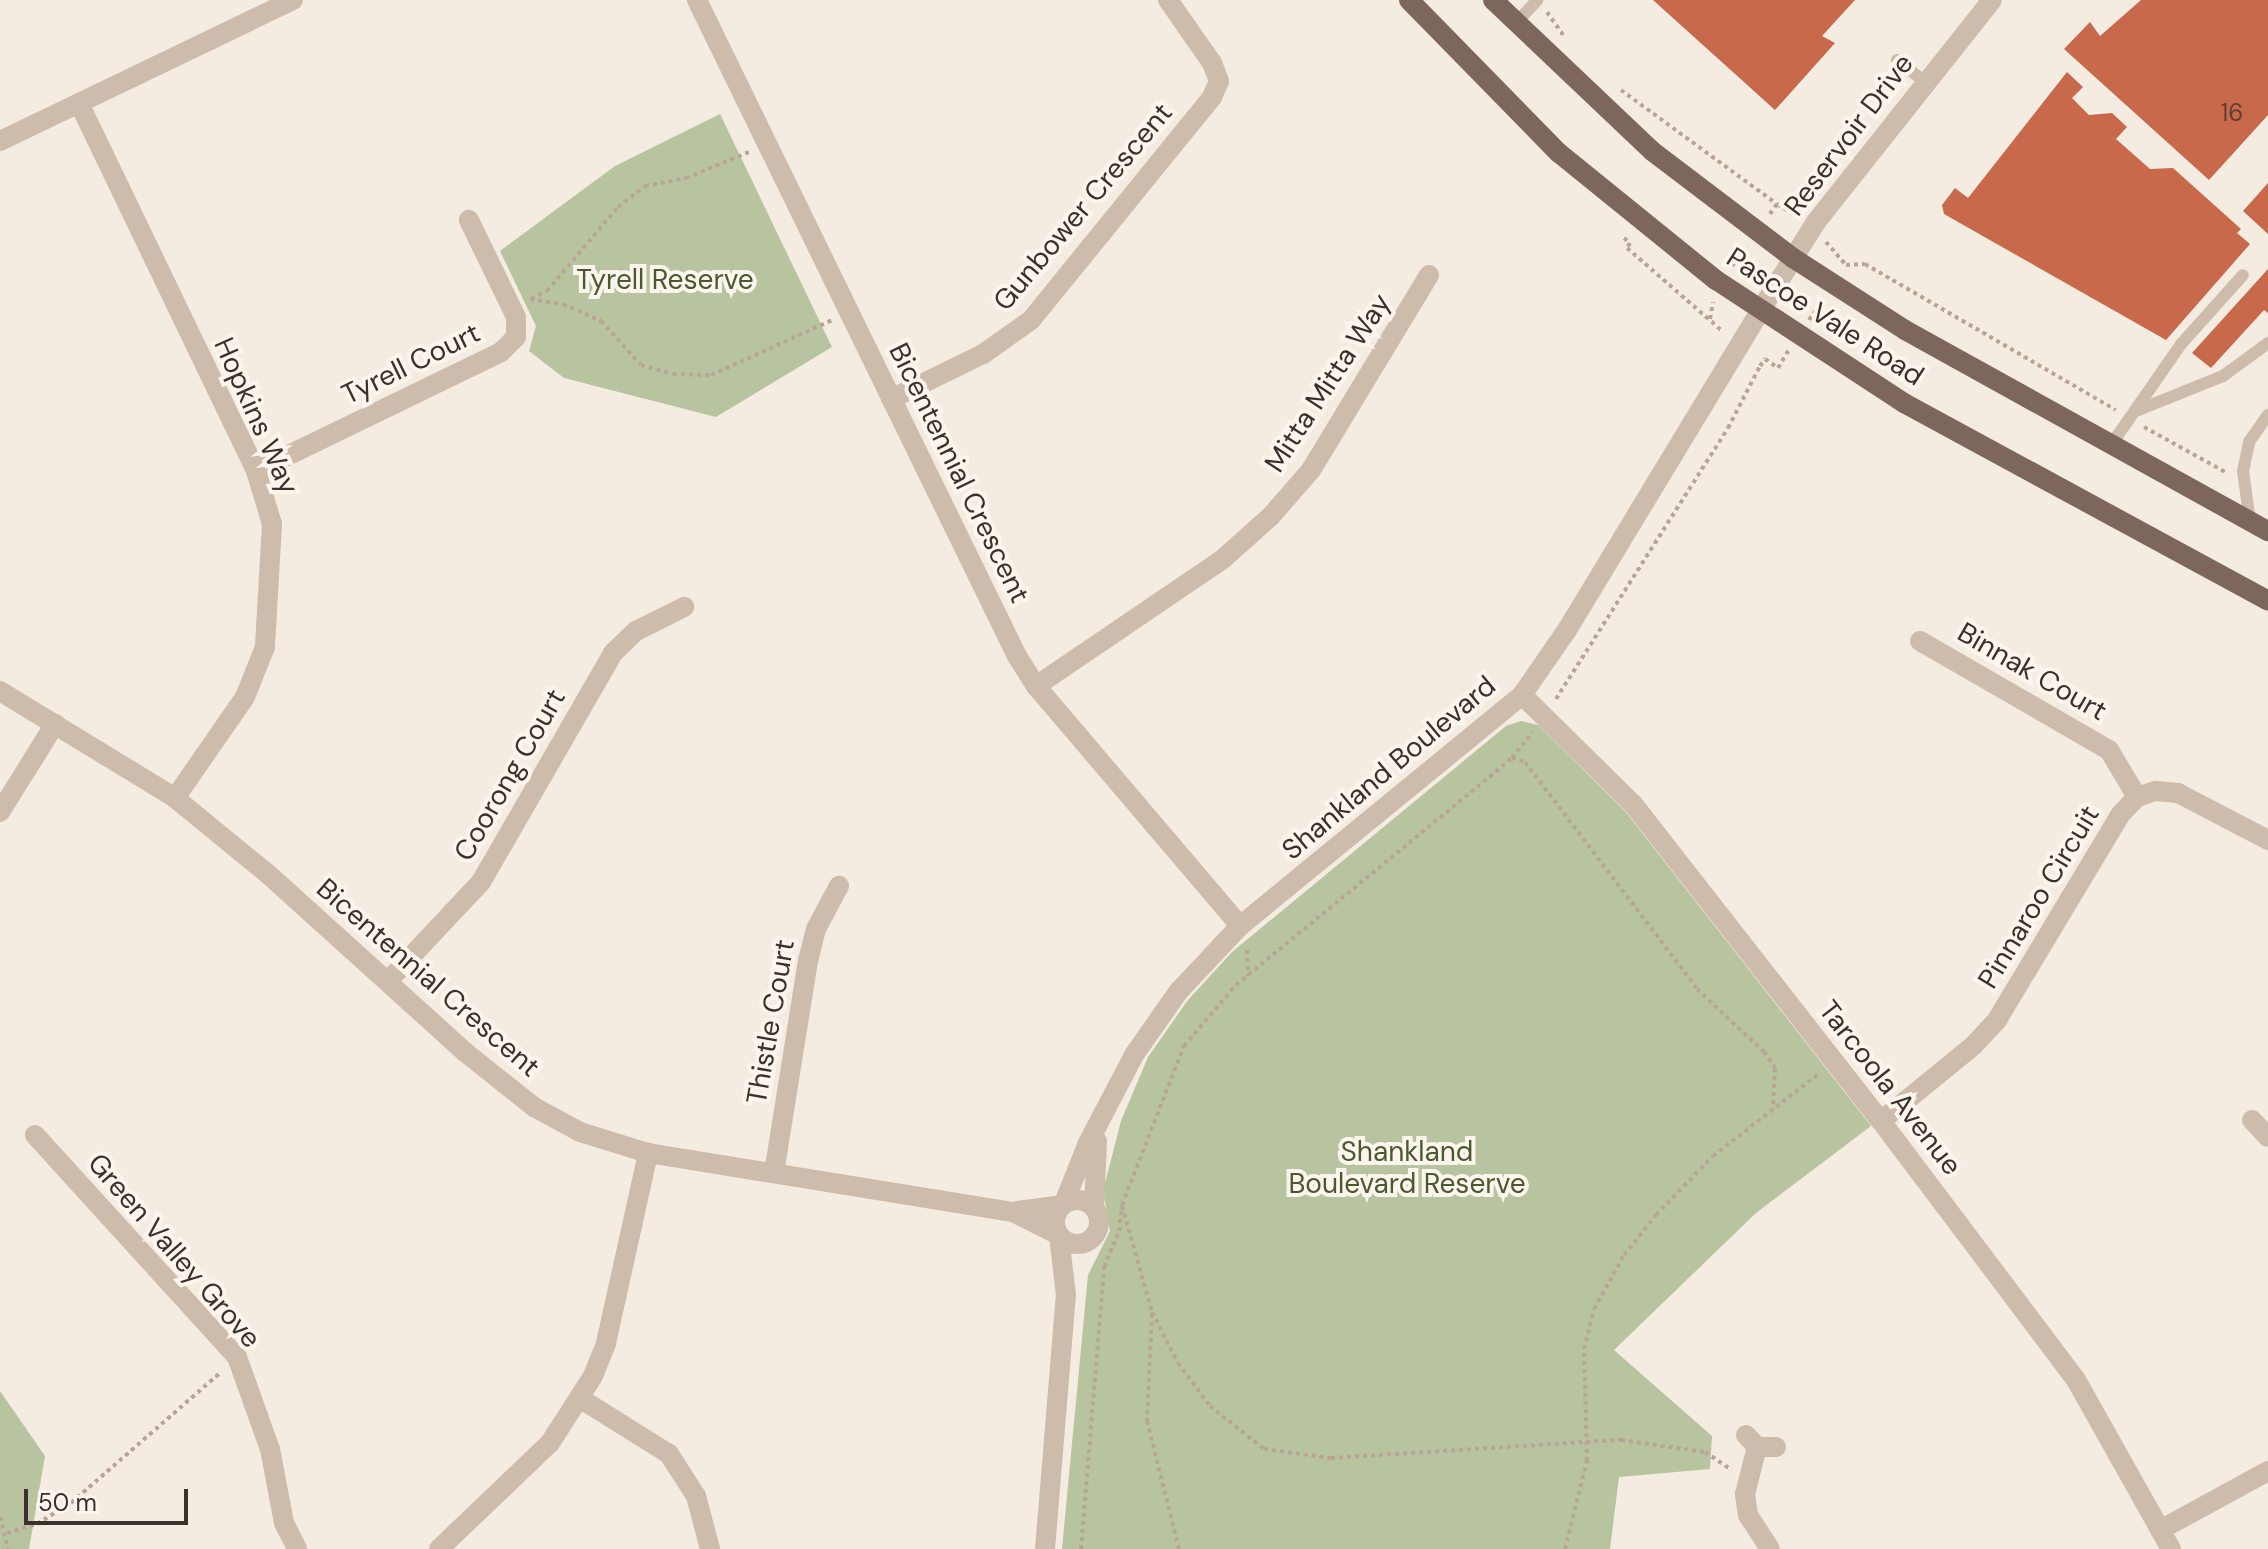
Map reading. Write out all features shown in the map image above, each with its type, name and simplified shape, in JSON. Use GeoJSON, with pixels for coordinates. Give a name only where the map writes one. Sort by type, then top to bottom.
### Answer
{"type":"FeatureCollection","features":[{"type":"Feature","properties":{"kind":"main road","name":"Pascoe Vale Road"},"geometry":{"type":"LineString","coordinates":[[1409,0],[1549,144],[1722,284],[1797,337],[1904,403],[2268,601]]}},
{"type":"Feature","properties":{"kind":"main road","name":"Pascoe Vale Road"},"geometry":{"type":"LineString","coordinates":[[1493,0],[1652,151],[1793,258],[1905,330],[2259,526]]}},
{"type":"Feature","properties":{"kind":"street"},"geometry":{"type":"LineString","coordinates":[[0,141],[293,0]]}},
{"type":"Feature","properties":{"kind":"street","name":"Bicentennial Crescent"},"geometry":{"type":"LineString","coordinates":[[697,0],[891,399],[1036,686],[1240,926]]}},
{"type":"Feature","properties":{"kind":"street","name":"Gunbower Crescent"},"geometry":{"type":"LineString","coordinates":[[891,399],[983,354],[1031,320],[1212,97],[1219,81],[1212,63],[1168,0]]}},
{"type":"Feature","properties":{"kind":"street","name":"Reservoir Drive"},"geometry":{"type":"LineString","coordinates":[[1760,311],[1811,229],[1924,81],[1992,0]]}},
{"type":"Feature","properties":{"kind":"street","name":"Hopkins Way"},"geometry":{"type":"LineString","coordinates":[[79,103],[256,471],[272,524],[265,647],[245,697],[175,798]]}},
{"type":"Feature","properties":{"kind":"street","name":"Tyrell Court"},"geometry":{"type":"LineString","coordinates":[[256,471],[501,352],[516,337],[511,309],[469,220]]}},
{"type":"Feature","properties":{"kind":"street","name":"Mitta Mitta Way"},"geometry":{"type":"LineString","coordinates":[[1036,686],[1224,558],[1271,516],[1311,470],[1429,275]]}},
{"type":"Feature","properties":{"kind":"street","name":"Shankland Boulevard"},"geometry":{"type":"LineString","coordinates":[[1063,1204],[1134,1055],[1178,992],[1240,926],[1522,695],[1567,630],[1760,311]]}},
{"type":"Feature","properties":{"kind":"street","name":"Coorong Court"},"geometry":{"type":"LineString","coordinates":[[388,981],[481,882],[613,653],[636,631],[684,607]]}},
{"type":"Feature","properties":{"kind":"street","name":"Binnak Court"},"geometry":{"type":"LineString","coordinates":[[1919,620],[1914,647],[2109,750],[2137,797]]}},
{"type":"Feature","properties":{"kind":"street","name":"Bicentennial Crescent"},"geometry":{"type":"LineString","coordinates":[[0,691],[175,798],[534,1107],[580,1132],[648,1153],[1013,1212],[1058,1235]]}},
{"type":"Feature","properties":{"kind":"street","name":"Tarcoola Avenue"},"geometry":{"type":"LineString","coordinates":[[1522,695],[1633,804],[1881,1121],[2075,1378],[2171,1549]]}},
{"type":"Feature","properties":{"kind":"street"},"geometry":{"type":"LineString","coordinates":[[0,812],[55,724]]}},
{"type":"Feature","properties":{"kind":"street","name":"Pinnaroo Circuit"},"geometry":{"type":"LineString","coordinates":[[1881,1121],[1973,1046],[1997,1020],[2120,815],[2137,797],[2156,791],[2178,793],[2268,840]]}},
{"type":"Feature","properties":{"kind":"street","name":"Thistle Court"},"geometry":{"type":"LineString","coordinates":[[774,1173],[808,961],[816,929],[839,886]]}},
{"type":"Feature","properties":{"kind":"street"},"geometry":{"type":"LineString","coordinates":[[2252,1120],[2268,1137]]}},
{"type":"Feature","properties":{"kind":"street","name":"Shankland Boulevard"},"geometry":{"type":"LineString","coordinates":[[1094,1208],[1100,1122]]}},
{"type":"Feature","properties":{"kind":"street","name":"Green Valley Grove"},"geometry":{"type":"LineString","coordinates":[[35,1135],[237,1357],[270,1449],[284,1523],[297,1549]]}},
{"type":"Feature","properties":{"kind":"street"},"geometry":{"type":"LineString","coordinates":[[439,1549],[550,1443],[581,1399],[606,1343],[648,1153]]}},
{"type":"Feature","properties":{"kind":"street"},"geometry":{"type":"LineString","coordinates":[[1045,1549],[1066,1295],[1054,1219],[1063,1204],[1082,1200],[1094,1208],[1099,1228],[1088,1241],[1066,1295]]}},
{"type":"Feature","properties":{"kind":"street","name":"Bicentennial Crescent"},"geometry":{"type":"LineString","coordinates":[[1013,1212],[1063,1204]]}},
{"type":"Feature","properties":{"kind":"street"},"geometry":{"type":"LineString","coordinates":[[1058,1235],[1069,1243],[1088,1241]]}},
{"type":"Feature","properties":{"kind":"street"},"geometry":{"type":"LineString","coordinates":[[581,1399],[669,1454],[696,1496],[710,1549]]}},
{"type":"Feature","properties":{"kind":"street"},"geometry":{"type":"LineString","coordinates":[[1760,1443],[1747,1481],[1748,1515],[1770,1549]]}},
{"type":"Feature","properties":{"kind":"street"},"geometry":{"type":"LineString","coordinates":[[2160,1530],[2268,1471]]}},
{"type":"Feature","properties":{"kind":"lane"},"geometry":{"type":"LineString","coordinates":[[1515,24],[1537,0]]}},
{"type":"Feature","properties":{"kind":"lane"},"geometry":{"type":"LineString","coordinates":[[1897,60],[1924,81]]}},
{"type":"Feature","properties":{"kind":"lane"},"geometry":{"type":"LineString","coordinates":[[2111,445],[2182,343],[2243,275]]}},
{"type":"Feature","properties":{"kind":"lane"},"geometry":{"type":"LineString","coordinates":[[2133,415],[2223,376],[2268,343]]}},
{"type":"Feature","properties":{"kind":"lane"},"geometry":{"type":"LineString","coordinates":[[2259,526],[2244,482],[2249,442],[2268,415]]}},
{"type":"Feature","properties":{"kind":"path"},"geometry":{"type":"LineString","coordinates":[[1537,0],[1572,49]]}},
{"type":"Feature","properties":{"kind":"path"},"geometry":{"type":"LineString","coordinates":[[1614,86],[1811,229],[1846,265],[1865,264],[2133,415],[2244,482]]}},
{"type":"Feature","properties":{"kind":"path"},"geometry":{"type":"LineString","coordinates":[[511,309],[547,291],[618,207],[645,186],[686,178],[767,144]]}},
{"type":"Feature","properties":{"kind":"path"},"geometry":{"type":"LineString","coordinates":[[1710,319],[1722,284],[1777,204]]}},
{"type":"Feature","properties":{"kind":"path"},"geometry":{"type":"LineString","coordinates":[[1624,238],[1630,243],[1627,248],[1710,319],[1778,368],[1797,337]]}},
{"type":"Feature","properties":{"kind":"path"},"geometry":{"type":"LineString","coordinates":[[530,299],[563,304],[601,321],[641,365],[699,375],[741,364],[849,312]]}},
{"type":"Feature","properties":{"kind":"path"},"geometry":{"type":"LineString","coordinates":[[1081,1549],[1104,1267],[1119,1231],[1122,1205],[1184,1046],[1236,985],[1512,758],[1544,717],[1728,428],[1765,359]]}},
{"type":"Feature","properties":{"kind":"path"},"geometry":{"type":"LineString","coordinates":[[1512,758],[1525,762],[1697,989],[1764,1052],[1775,1068],[1773,1109]]}},
{"type":"Feature","properties":{"kind":"path"},"geometry":{"type":"LineString","coordinates":[[1565,1549],[1587,1461],[1584,1443],[1584,1349],[1594,1309],[1624,1255],[1713,1156],[1835,1062]]}},
{"type":"Feature","properties":{"kind":"path"},"geometry":{"type":"LineString","coordinates":[[1122,1205],[1129,1216],[1152,1312],[1178,1363],[1210,1406],[1264,1449],[1283,1455],[1331,1458],[1584,1443],[1671,1443],[1705,1452],[1747,1481]]}},
{"type":"Feature","properties":{"kind":"path"},"geometry":{"type":"LineString","coordinates":[[1152,1312],[1147,1421],[1179,1549]]}},
{"type":"Feature","properties":{"kind":"path"},"geometry":{"type":"LineString","coordinates":[[7,1533],[37,1524],[71,1503],[237,1357]]}},
{"type":"Feature","properties":{"kind":"path"},"geometry":{"type":"LineString","coordinates":[[0,1517],[7,1533],[8,1549]]}},
{"type":"Feature","properties":{"kind":"green space","name":"Tyrell Reserve"},"geometry":{"type":"Polygon","coordinates":[[[720,114],[832,347],[716,417],[564,378],[529,351],[536,326],[500,251],[615,166],[720,114]]]}},
{"type":"Feature","properties":{"kind":"green space","name":"Shankland Boulevard Reserve"},"geometry":{"type":"Polygon","coordinates":[[[1521,721],[1538,725],[1625,811],[1871,1126],[1756,1213],[1614,1350],[1712,1436],[1710,1469],[1619,1477],[1610,1549],[1062,1549],[1088,1275],[1110,1231],[1103,1191],[1121,1121],[1148,1057],[1188,1000],[1232,952],[1506,726],[1521,721]]]}},
{"type":"Feature","properties":{"kind":"green space"},"geometry":{"type":"Polygon","coordinates":[[[0,1391],[45,1456],[29,1549],[0,1549],[0,1391]]]}},
{"type":"Feature","properties":{"kind":"building"},"geometry":{"type":"Polygon","coordinates":[[[1653,0],[1855,0],[1822,36],[1835,43],[1775,110],[1653,0]]]}},
{"type":"Feature","properties":{"kind":"building"},"geometry":{"type":"Polygon","coordinates":[[[2141,0],[2268,0],[2268,115],[2209,180],[2064,49],[2090,22],[2100,36],[2141,0]]]}},
{"type":"Feature","properties":{"kind":"building"},"geometry":{"type":"Polygon","coordinates":[[[2067,72],[2083,87],[2072,98],[2089,115],[2112,113],[2127,127],[2116,139],[2150,169],[2173,168],[2241,229],[2237,233],[2250,244],[2166,340],[1944,214],[1942,205],[1955,188],[1968,198],[2067,72]]]}},
{"type":"Feature","properties":{"kind":"building"},"geometry":{"type":"Polygon","coordinates":[[[2268,183],[2268,234],[2243,211],[2268,183]]]}},
{"type":"Feature","properties":{"kind":"building"},"geometry":{"type":"Polygon","coordinates":[[[2268,269],[2268,313],[2264,310],[2211,368],[2192,353],[2268,269]]]}}]}
